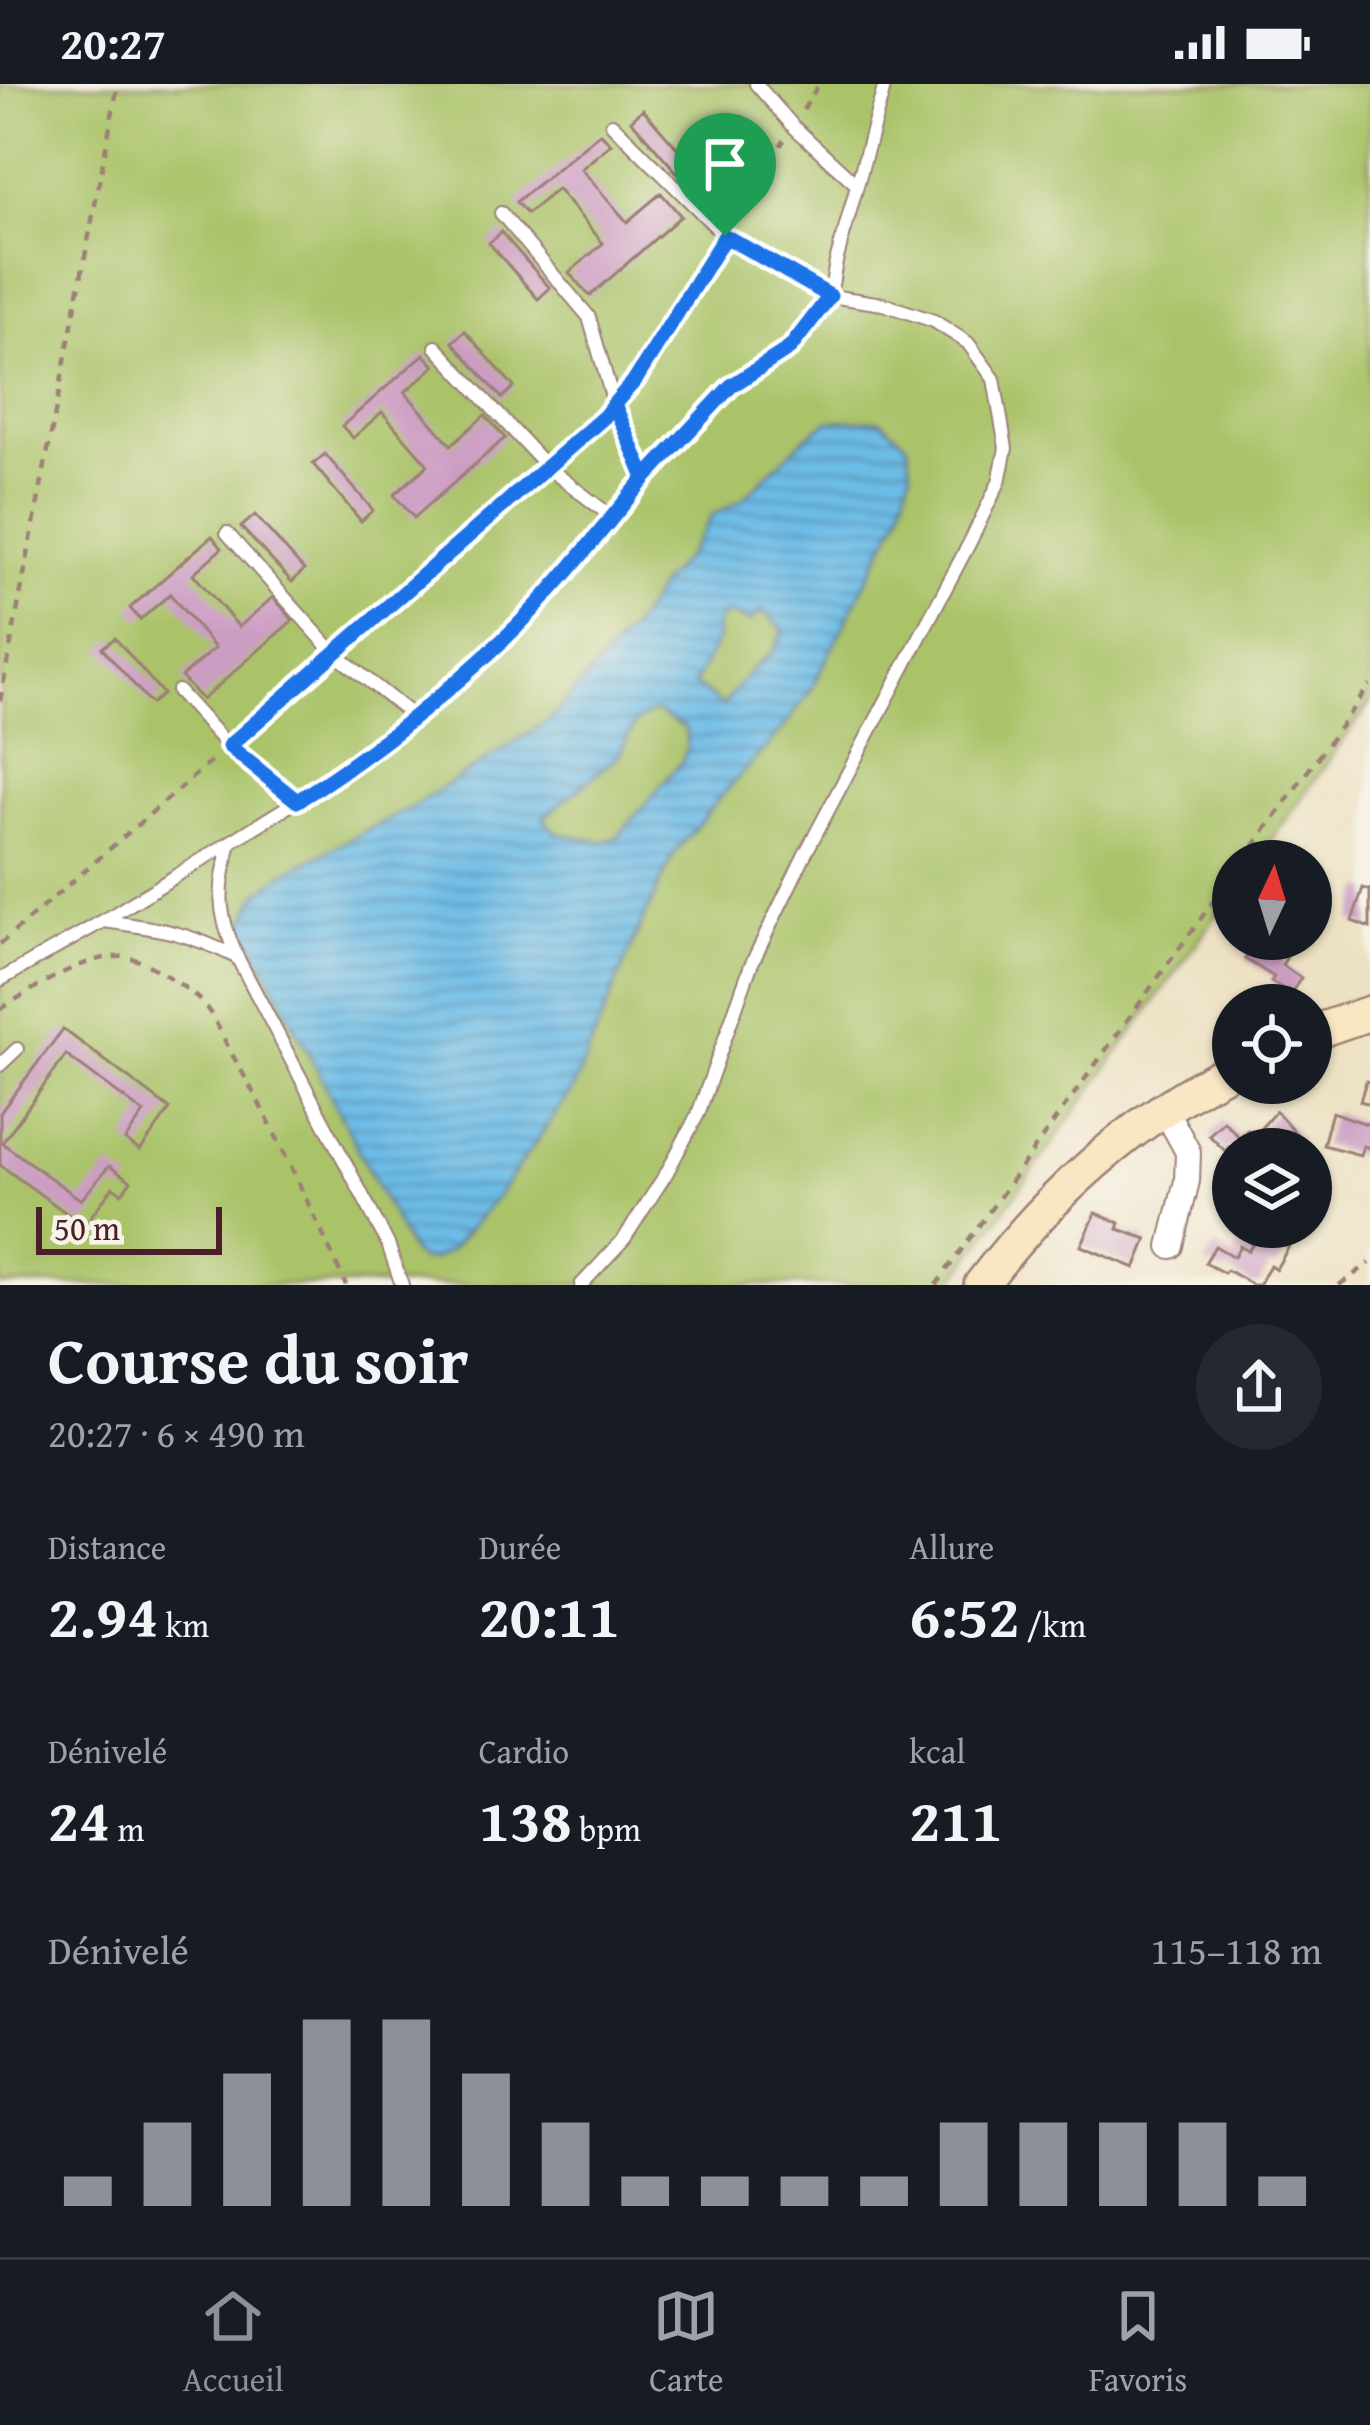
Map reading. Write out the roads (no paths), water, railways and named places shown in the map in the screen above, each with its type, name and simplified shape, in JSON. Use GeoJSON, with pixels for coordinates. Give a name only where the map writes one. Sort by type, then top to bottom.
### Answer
{"type":"FeatureCollection","features":[{"type":"Feature","properties":{"kind":"street"},"geometry":{"type":"LineString","coordinates":[[1332,1027],[1370,1013]]}},
{"type":"Feature","properties":{"kind":"street"},"geometry":{"type":"LineString","coordinates":[[981,1285],[1082,1174],[1164,1108],[1212,1081]]}},
{"type":"Feature","properties":{"kind":"street"},"geometry":{"type":"LineString","coordinates":[[1164,1108],[1188,1152],[1187,1181],[1171,1246]]}},
{"type":"Feature","properties":{"kind":"lane"},"geometry":{"type":"LineString","coordinates":[[757,84],[793,126],[857,185]]}},
{"type":"Feature","properties":{"kind":"lane"},"geometry":{"type":"LineString","coordinates":[[0,980],[329,781],[414,717],[505,638],[731,386],[790,348],[830,296],[884,84]]}},
{"type":"Feature","properties":{"kind":"lane"},"geometry":{"type":"LineString","coordinates":[[581,1285],[624,1239],[698,1114],[776,912],[970,542],[999,482],[1006,448],[994,379],[968,343],[934,321],[884,304],[830,296],[725,236],[612,124]]}},
{"type":"Feature","properties":{"kind":"lane"},"geometry":{"type":"LineString","coordinates":[[501,213],[589,317],[614,404],[645,478]]}},
{"type":"Feature","properties":{"kind":"lane"},"geometry":{"type":"LineString","coordinates":[[436,347],[547,467],[612,517]]}},
{"type":"Feature","properties":{"kind":"lane"},"geometry":{"type":"LineString","coordinates":[[226,533],[334,653],[414,717]]}},
{"type":"Feature","properties":{"kind":"lane"},"geometry":{"type":"LineString","coordinates":[[178,691],[229,746],[297,801]]}},
{"type":"Feature","properties":{"kind":"lane"},"geometry":{"type":"LineString","coordinates":[[230,842],[220,888],[223,925],[388,1244],[403,1285]]}},
{"type":"Feature","properties":{"kind":"lane"},"geometry":{"type":"LineString","coordinates":[[103,921],[160,928],[237,957]]}},
{"type":"Feature","properties":{"kind":"lane"},"geometry":{"type":"LineString","coordinates":[[0,1065],[17,1049]]}},
{"type":"Feature","properties":{"kind":"water"},"geometry":{"type":"Polygon","coordinates":[[[881,420],[908,445],[911,471],[900,515],[811,690],[674,854],[573,1089],[496,1198],[449,1251],[420,1260],[411,1252],[243,925],[257,895],[281,875],[414,806],[548,721],[639,619],[713,515],[742,500],[829,421],[881,420]],[[762,611],[749,622],[727,613],[716,624],[718,638],[694,684],[722,706],[773,652],[784,630],[762,611]],[[654,711],[636,722],[618,756],[543,818],[556,833],[602,842],[617,838],[683,760],[685,728],[654,711]]]}}]}
